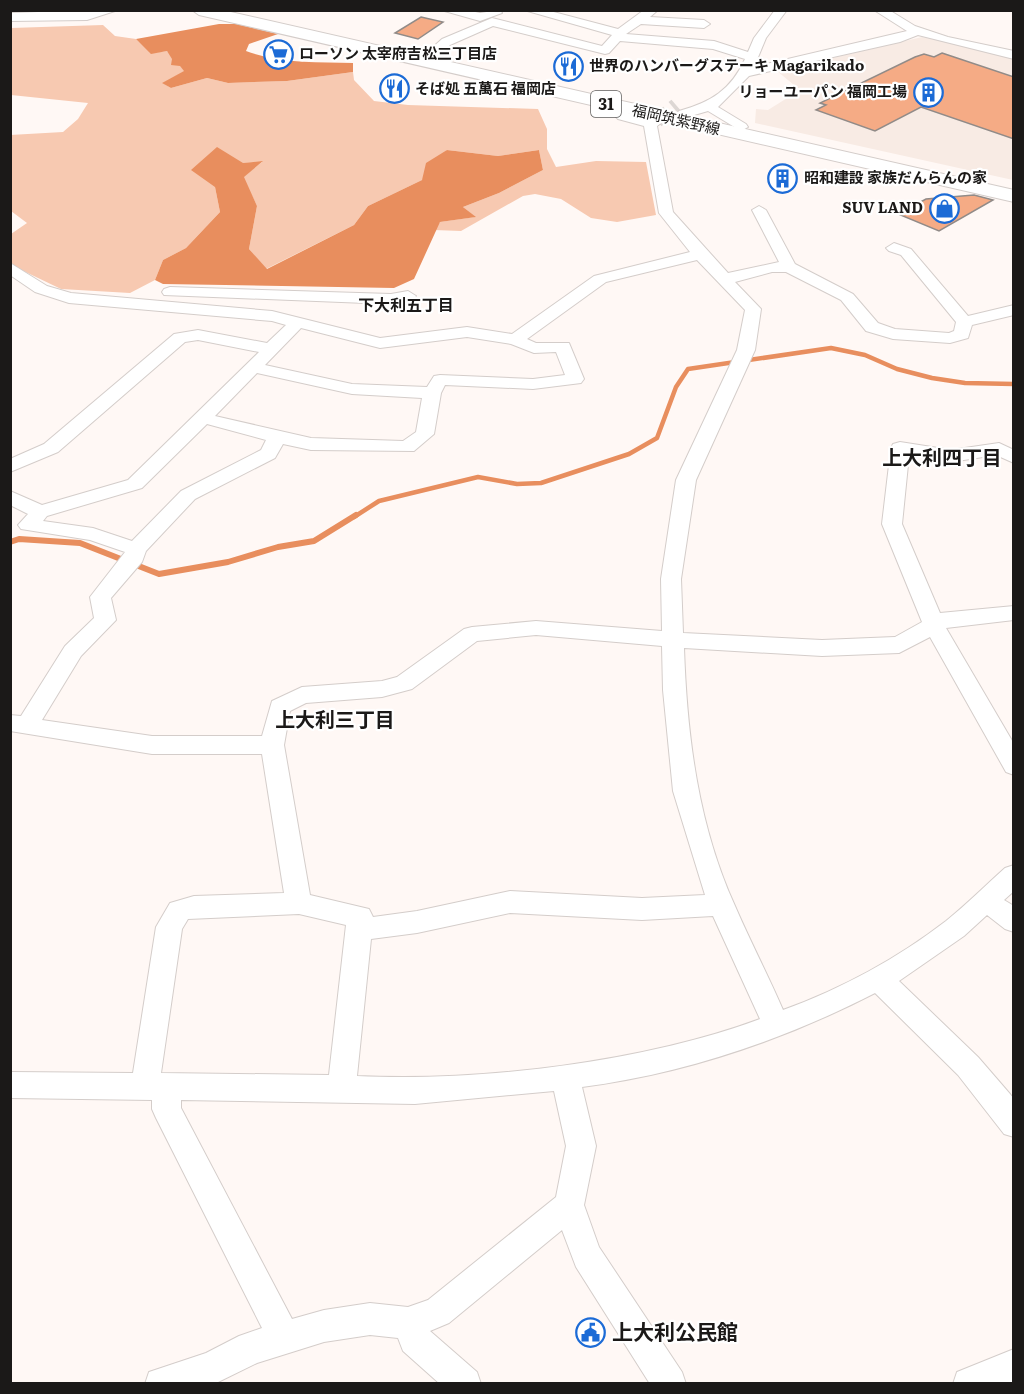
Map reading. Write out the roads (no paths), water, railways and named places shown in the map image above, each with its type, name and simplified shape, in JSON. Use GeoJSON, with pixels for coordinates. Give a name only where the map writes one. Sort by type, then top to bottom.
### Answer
{"type":"FeatureCollection","features":[{"type":"Feature","properties":{"kind":"main road","name":"福岡筑紫野線"},"geometry":{"type":"LineString","coordinates":[[199,10],[1014,196]]}},
{"type":"Feature","properties":{"kind":"main road","name":"福岡筑紫野線"},"geometry":{"type":"LineString","coordinates":[[227,10],[680,110],[741,127],[1014,189]]}},
{"type":"Feature","properties":{"kind":"street"},"geometry":{"type":"LineString","coordinates":[[10,17],[87,16],[112,10]]}},
{"type":"Feature","properties":{"kind":"street"},"geometry":{"type":"LineString","coordinates":[[447,10],[480,18],[503,10]]}},
{"type":"Feature","properties":{"kind":"street"},"geometry":{"type":"LineString","coordinates":[[530,10],[620,35],[714,45],[752,57]]}},
{"type":"Feature","properties":{"kind":"street"},"geometry":{"type":"LineString","coordinates":[[429,56],[446,42],[488,23],[604,50],[652,10]]}},
{"type":"Feature","properties":{"kind":"street"},"geometry":{"type":"LineString","coordinates":[[680,110],[711,106],[732,88],[745,73],[760,38],[781,10]]}},
{"type":"Feature","properties":{"kind":"street"},"geometry":{"type":"LineString","coordinates":[[880,10],[896,23],[916,32],[1014,55]]}},
{"type":"Feature","properties":{"kind":"street"},"geometry":{"type":"LineString","coordinates":[[641,20],[704,24]]}},
{"type":"Feature","properties":{"kind":"street"},"geometry":{"type":"LineString","coordinates":[[745,73],[889,41],[916,32]]}},
{"type":"Feature","properties":{"kind":"street"},"geometry":{"type":"LineString","coordinates":[[680,110],[732,88]]}},
{"type":"Feature","properties":{"kind":"street"},"geometry":{"type":"LineString","coordinates":[[711,106],[714,111],[741,127]]}},
{"type":"Feature","properties":{"kind":"street"},"geometry":{"type":"LineString","coordinates":[[626,108],[620,114],[654,123],[666,213],[700,254],[753,309],[746,350],[686,480],[671,579],[674,690],[685,791],[721,905],[759,982],[776,1025]]}},
{"type":"Feature","properties":{"kind":"street"},"geometry":{"type":"LineString","coordinates":[[759,210],[789,267]]}},
{"type":"Feature","properties":{"kind":"street"},"geometry":{"type":"LineString","coordinates":[[725,280],[743,273],[772,267],[789,267],[847,297],[872,327],[893,334],[950,338],[962,334],[964,322],[906,252],[894,248]]}},
{"type":"Feature","properties":{"kind":"street"},"geometry":{"type":"LineString","coordinates":[[515,340],[600,279],[700,254]]}},
{"type":"Feature","properties":{"kind":"street"},"geometry":{"type":"LineString","coordinates":[[10,268],[41,289],[69,298],[146,303],[272,316],[296,324],[380,343],[468,332],[515,340],[534,348],[563,347],[575,379],[533,384],[440,380],[432,393],[425,434],[407,447],[311,444],[277,438],[203,418]]}},
{"type":"Feature","properties":{"kind":"street"},"geometry":{"type":"LineString","coordinates":[[146,303],[158,293],[170,292],[391,299],[408,296]]}},
{"type":"Feature","properties":{"kind":"street"},"geometry":{"type":"LineString","coordinates":[[964,322],[1014,310]]}},
{"type":"Feature","properties":{"kind":"street"},"geometry":{"type":"LineString","coordinates":[[26,523],[135,484],[296,324]]}},
{"type":"Feature","properties":{"kind":"street"},"geometry":{"type":"LineString","coordinates":[[10,466],[51,448],[180,338],[198,335],[270,349]]}},
{"type":"Feature","properties":{"kind":"street"},"geometry":{"type":"LineString","coordinates":[[252,368],[352,390],[432,393]]}},
{"type":"Feature","properties":{"kind":"street"},"geometry":{"type":"LineString","coordinates":[[272,744],[152,745],[19,724],[73,651],[105,620],[100,597],[119,577],[135,553],[188,495],[268,454],[277,438]]}},
{"type":"Feature","properties":{"kind":"street"},"geometry":{"type":"LineString","coordinates":[[1014,458],[999,449],[951,456],[900,447],[892,524],[934,625],[1014,766]]}},
{"type":"Feature","properties":{"kind":"street"},"geometry":{"type":"LineString","coordinates":[[10,497],[26,523],[93,534],[135,553]]}},
{"type":"Feature","properties":{"kind":"street"},"geometry":{"type":"LineString","coordinates":[[299,903],[272,744],[280,707],[302,695],[382,689],[404,683],[472,634],[536,628],[674,640],[822,648],[899,645],[945,619],[1014,613]]}},
{"type":"Feature","properties":{"kind":"street"},"geometry":{"type":"LineString","coordinates":[[10,1085],[428,1090],[565,1078],[676,1055],[730,1041],[776,1025],[835,1001],[878,979],[956,928],[988,902],[1014,875]]}},
{"type":"Feature","properties":{"kind":"street"},"geometry":{"type":"LineString","coordinates":[[360,929],[417,922],[510,902],[642,909],[721,905]]}},
{"type":"Feature","properties":{"kind":"street"},"geometry":{"type":"LineString","coordinates":[[988,902],[1014,921]]}},
{"type":"Feature","properties":{"kind":"street"},"geometry":{"type":"LineString","coordinates":[[284,1337],[156,1087],[169,927],[179,911],[194,907],[299,903],[360,917],[342,1088]]}},
{"type":"Feature","properties":{"kind":"street"},"geometry":{"type":"LineString","coordinates":[[878,979],[971,1069],[999,1100],[1014,1124]]}},
{"type":"Feature","properties":{"kind":"street"},"geometry":{"type":"LineString","coordinates":[[565,1078],[582,1146],[569,1205],[587,1256],[670,1383]]}},
{"type":"Feature","properties":{"kind":"street"},"geometry":{"type":"LineString","coordinates":[[161,1383],[212,1368],[251,1348],[324,1326],[370,1320],[408,1323],[438,1312],[569,1205]]}},
{"type":"Feature","properties":{"kind":"street"},"geometry":{"type":"LineString","coordinates":[[408,1323],[415,1339],[465,1383]]}},
{"type":"Feature","properties":{"kind":"street"},"geometry":{"type":"LineString","coordinates":[[969,1383],[1014,1365]]}},
{"type":"Feature","properties":{"kind":"waterway"},"geometry":{"type":"LineString","coordinates":[[354,517],[379,501],[478,477],[517,484],[541,483],[629,454],[657,438],[676,387],[688,369],[831,348],[865,355],[897,369],[932,378],[965,383],[1014,384]]}},
{"type":"Feature","properties":{"kind":"waterway"},"geometry":{"type":"LineString","coordinates":[[10,542],[19,539],[80,543],[159,574],[228,562],[278,547],[314,541],[356,515]]}},
{"type":"Feature","properties":{"kind":"tunnel"},"geometry":{"type":"LineString","coordinates":[[657,121],[676,105]]}},
{"type":"Feature","properties":{"kind":"place","name":"ローソン 太宰府吉松三丁目店"},"geometry":{"type":"Point","coordinates":[278,54]}},
{"type":"Feature","properties":{"kind":"place","name":"世界のハンバーグステーキ Magarikado"},"geometry":{"type":"Point","coordinates":[568,66]}},
{"type":"Feature","properties":{"kind":"place","name":"そば処 五萬石 福岡店"},"geometry":{"type":"Point","coordinates":[394,89]}},
{"type":"Feature","properties":{"kind":"place","name":"リョーユーパン 福岡工場"},"geometry":{"type":"Point","coordinates":[928,92]}},
{"type":"Feature","properties":{"kind":"place","name":"昭和建設 家族だんらんの家"},"geometry":{"type":"Point","coordinates":[783,178]}},
{"type":"Feature","properties":{"kind":"place","name":"SUV LAND"},"geometry":{"type":"Point","coordinates":[944,208]}},
{"type":"Feature","properties":{"kind":"place","name":"上大利公民館"},"geometry":{"type":"Point","coordinates":[591,1333]}},
{"type":"Feature","properties":{"kind":"district","name":"下大利五丁目"},"geometry":{"type":"Point","coordinates":[406,305]}},
{"type":"Feature","properties":{"kind":"district","name":"上大利四丁目"},"geometry":{"type":"Point","coordinates":[942,458]}},
{"type":"Feature","properties":{"kind":"district","name":"上大利三丁目"},"geometry":{"type":"Point","coordinates":[335,720]}}]}
